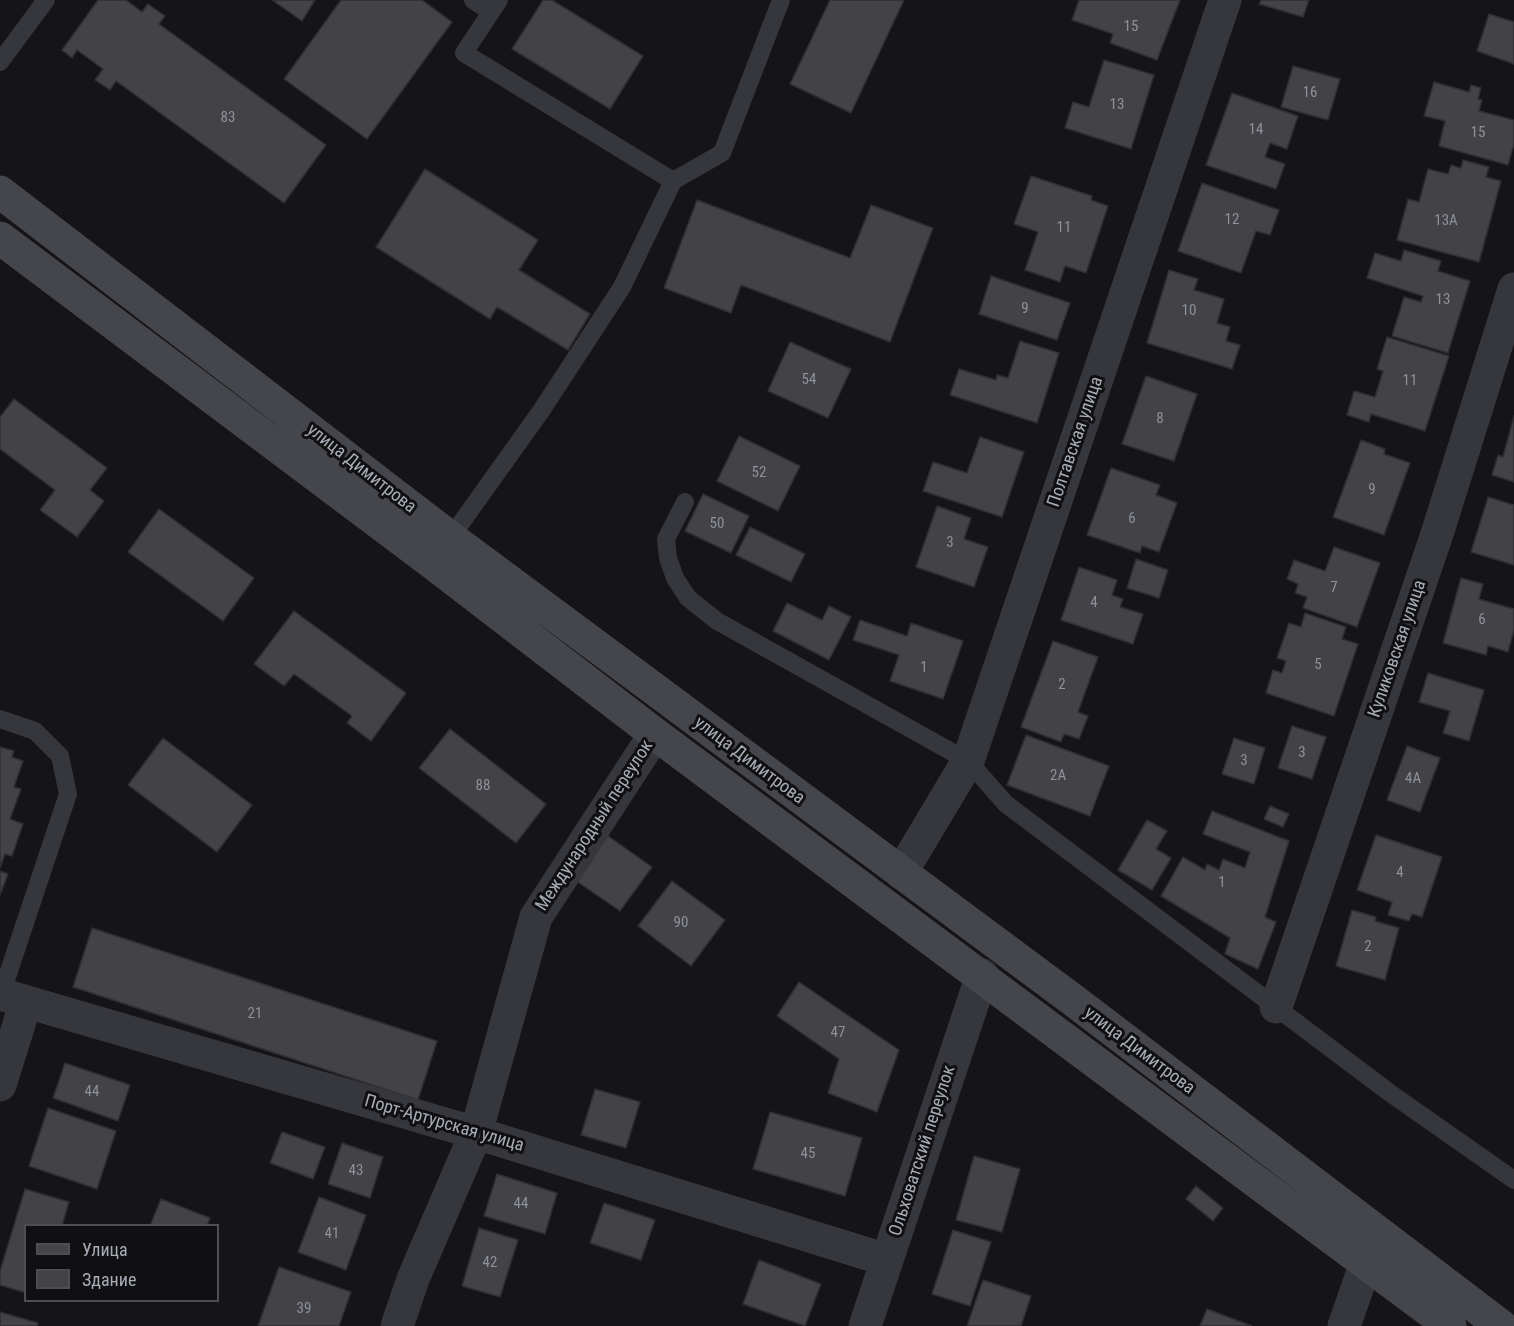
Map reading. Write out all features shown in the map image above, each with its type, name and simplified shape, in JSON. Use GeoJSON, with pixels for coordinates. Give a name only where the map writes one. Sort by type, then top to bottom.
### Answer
{"type":"FeatureCollection","features":[{"type":"Feature","properties":{"kind":"main road","name":"улица Димитрова"},"geometry":{"type":"LineString","coordinates":[[0,192],[441,550],[655,734],[1450,1326]]}},
{"type":"Feature","properties":{"kind":"main road","name":"улица Димитрова"},"geometry":{"type":"LineString","coordinates":[[0,238],[901,873],[1501,1326]]}},
{"type":"Feature","properties":{"kind":"street","name":"Полтавская улица"},"geometry":{"type":"LineString","coordinates":[[901,873],[968,761],[1225,0]]}},
{"type":"Feature","properties":{"kind":"street","name":"Куликовская улица"},"geometry":{"type":"LineString","coordinates":[[1276,1007],[1437,534],[1514,289]]}},
{"type":"Feature","properties":{"kind":"street","name":"Международный переулок"},"geometry":{"type":"LineString","coordinates":[[397,1326],[413,1279],[476,1133],[536,917],[655,734]]}},
{"type":"Feature","properties":{"kind":"street","name":"Ольховатский переулок"},"geometry":{"type":"LineString","coordinates":[[865,1326],[981,975]]}},
{"type":"Feature","properties":{"kind":"street"},"geometry":{"type":"LineString","coordinates":[[0,1085],[9,997]]}},
{"type":"Feature","properties":{"kind":"street","name":"Порт-Артурская улица"},"geometry":{"type":"LineString","coordinates":[[9,997],[476,1133],[887,1260]]}},
{"type":"Feature","properties":{"kind":"street"},"geometry":{"type":"LineString","coordinates":[[1344,1326],[1366,1263]]}},
{"type":"Feature","properties":{"kind":"lane"},"geometry":{"type":"LineString","coordinates":[[0,62],[46,0]]}},
{"type":"Feature","properties":{"kind":"lane"},"geometry":{"type":"LineString","coordinates":[[473,0],[495,6],[464,53],[673,181]]}},
{"type":"Feature","properties":{"kind":"lane"},"geometry":{"type":"LineString","coordinates":[[441,550],[541,411],[622,287],[673,181],[722,153],[781,0]]}},
{"type":"Feature","properties":{"kind":"lane"},"geometry":{"type":"LineString","coordinates":[[685,502],[666,539],[668,558],[675,578],[688,598],[717,621],[968,761],[1006,804],[1390,1093],[1514,1180]]}},
{"type":"Feature","properties":{"kind":"lane"},"geometry":{"type":"LineString","coordinates":[[0,719],[35,731],[60,756],[68,794],[9,997]]}},
{"type":"Feature","properties":{"kind":"building"},"geometry":{"type":"Polygon","coordinates":[[[98,0],[126,0],[142,12],[148,4],[165,16],[159,24],[326,145],[284,203],[116,81],[110,90],[95,80],[103,69],[77,50],[72,58],[62,50],[98,0]]]}},
{"type":"Feature","properties":{"kind":"building"},"geometry":{"type":"Polygon","coordinates":[[[272,0],[315,0],[302,21],[272,0]]]}},
{"type":"Feature","properties":{"kind":"building"},"geometry":{"type":"Polygon","coordinates":[[[341,0],[422,0],[452,22],[367,139],[284,79],[341,0]]]}},
{"type":"Feature","properties":{"kind":"building"},"geometry":{"type":"Polygon","coordinates":[[[543,0],[552,0],[643,56],[610,109],[512,49],[543,0]]]}},
{"type":"Feature","properties":{"kind":"building"},"geometry":{"type":"Polygon","coordinates":[[[830,0],[904,0],[851,113],[790,84],[830,0]]]}},
{"type":"Feature","properties":{"kind":"building"},"geometry":{"type":"Polygon","coordinates":[[[1079,0],[1180,0],[1157,60],[1110,43],[1113,34],[1072,20],[1079,0]]]}},
{"type":"Feature","properties":{"kind":"building"},"geometry":{"type":"Polygon","coordinates":[[[1261,0],[1309,0],[1303,17],[1259,4],[1261,0]]]}},
{"type":"Feature","properties":{"kind":"building"},"geometry":{"type":"Polygon","coordinates":[[[1489,14],[1514,22],[1514,64],[1477,51],[1489,14]]]}},
{"type":"Feature","properties":{"kind":"building"},"geometry":{"type":"Polygon","coordinates":[[[1104,60],[1154,75],[1131,149],[1065,128],[1073,102],[1089,107],[1104,60]]]}},
{"type":"Feature","properties":{"kind":"building"},"geometry":{"type":"Polygon","coordinates":[[[1293,66],[1340,79],[1328,120],[1281,107],[1293,66]]]}},
{"type":"Feature","properties":{"kind":"building"},"geometry":{"type":"Polygon","coordinates":[[[1434,82],[1469,92],[1471,85],[1481,88],[1478,99],[1482,100],[1479,111],[1514,120],[1514,144],[1508,165],[1439,146],[1445,121],[1424,116],[1434,82]]]}},
{"type":"Feature","properties":{"kind":"building"},"geometry":{"type":"Polygon","coordinates":[[[1232,93],[1298,116],[1287,149],[1270,143],[1265,157],[1285,164],[1276,189],[1206,165],[1232,93]]]}},
{"type":"Feature","properties":{"kind":"building"},"geometry":{"type":"Polygon","coordinates":[[[1463,160],[1489,167],[1486,177],[1501,181],[1479,262],[1397,240],[1408,199],[1419,202],[1428,169],[1448,174],[1451,165],[1461,168],[1463,160]]]}},
{"type":"Feature","properties":{"kind":"building"},"geometry":{"type":"Polygon","coordinates":[[[425,169],[538,240],[519,270],[590,314],[568,350],[497,307],[490,319],[376,247],[425,169]]]}},
{"type":"Feature","properties":{"kind":"building"},"geometry":{"type":"Polygon","coordinates":[[[1031,176],[1092,196],[1091,200],[1108,206],[1086,273],[1065,266],[1060,282],[1025,270],[1038,232],[1014,224],[1031,176]]]}},
{"type":"Feature","properties":{"kind":"building"},"geometry":{"type":"Polygon","coordinates":[[[1202,183],[1279,210],[1270,235],[1256,231],[1241,273],[1178,251],[1202,183]]]}},
{"type":"Feature","properties":{"kind":"building"},"geometry":{"type":"Polygon","coordinates":[[[697,200],[850,258],[871,205],[933,228],[890,342],[741,285],[731,313],[664,288],[697,200]]]}},
{"type":"Feature","properties":{"kind":"building"},"geometry":{"type":"Polygon","coordinates":[[[1404,250],[1441,261],[1438,271],[1470,281],[1448,353],[1392,336],[1404,297],[1421,302],[1423,296],[1367,278],[1375,253],[1401,261],[1404,250]]]}},
{"type":"Feature","properties":{"kind":"building"},"geometry":{"type":"Polygon","coordinates":[[[1169,270],[1198,279],[1194,290],[1224,299],[1217,323],[1230,327],[1226,341],[1240,345],[1232,369],[1147,343],[1169,270]]]}},
{"type":"Feature","properties":{"kind":"building"},"geometry":{"type":"Polygon","coordinates":[[[991,276],[1070,303],[1057,340],[979,314],[991,276]]]}},
{"type":"Feature","properties":{"kind":"building"},"geometry":{"type":"Polygon","coordinates":[[[1387,337],[1449,356],[1425,431],[1371,414],[1369,422],[1347,415],[1354,391],[1375,397],[1383,371],[1377,369],[1387,337]]]}},
{"type":"Feature","properties":{"kind":"building"},"geometry":{"type":"Polygon","coordinates":[[[1020,341],[1059,353],[1037,423],[950,395],[959,369],[996,380],[997,375],[1008,378],[1020,341]]]}},
{"type":"Feature","properties":{"kind":"building"},"geometry":{"type":"Polygon","coordinates":[[[790,342],[851,369],[828,418],[768,391],[790,342]]]}},
{"type":"Feature","properties":{"kind":"building"},"geometry":{"type":"Polygon","coordinates":[[[1146,376],[1197,394],[1174,461],[1122,444],[1146,376]]]}},
{"type":"Feature","properties":{"kind":"building"},"geometry":{"type":"Polygon","coordinates":[[[14,399],[107,468],[90,490],[104,501],[77,537],[40,510],[55,490],[0,449],[0,417],[14,399]]]}},
{"type":"Feature","properties":{"kind":"building"},"geometry":{"type":"Polygon","coordinates":[[[1514,416],[1514,482],[1492,475],[1498,455],[1503,457],[1514,416]]]}},
{"type":"Feature","properties":{"kind":"building"},"geometry":{"type":"Polygon","coordinates":[[[739,436],[800,466],[778,511],[717,481],[739,436]]]}},
{"type":"Feature","properties":{"kind":"building"},"geometry":{"type":"Polygon","coordinates":[[[980,437],[1024,452],[1002,517],[923,491],[933,462],[967,473],[980,437]]]}},
{"type":"Feature","properties":{"kind":"building"},"geometry":{"type":"Polygon","coordinates":[[[1361,440],[1385,449],[1384,454],[1410,463],[1384,535],[1333,517],[1361,440]]]}},
{"type":"Feature","properties":{"kind":"building"},"geometry":{"type":"Polygon","coordinates":[[[1111,468],[1160,485],[1156,495],[1177,503],[1159,552],[1142,546],[1140,553],[1087,535],[1111,468]]]}},
{"type":"Feature","properties":{"kind":"building"},"geometry":{"type":"Polygon","coordinates":[[[703,494],[749,516],[731,553],[685,531],[703,494]]]}},
{"type":"Feature","properties":{"kind":"building"},"geometry":{"type":"Polygon","coordinates":[[[1488,497],[1514,505],[1514,565],[1471,552],[1488,497]]]}},
{"type":"Feature","properties":{"kind":"building"},"geometry":{"type":"Polygon","coordinates":[[[937,506],[971,518],[964,539],[988,547],[974,587],[916,567],[937,506]]]}},
{"type":"Feature","properties":{"kind":"building"},"geometry":{"type":"Polygon","coordinates":[[[159,509],[254,578],[223,621],[128,552],[159,509]]]}},
{"type":"Feature","properties":{"kind":"building"},"geometry":{"type":"Polygon","coordinates":[[[750,527],[805,554],[791,582],[736,555],[750,527]]]}},
{"type":"Feature","properties":{"kind":"building"},"geometry":{"type":"Polygon","coordinates":[[[1334,547],[1380,563],[1357,627],[1303,608],[1307,597],[1295,593],[1298,584],[1287,579],[1294,560],[1325,571],[1334,547]]]}},
{"type":"Feature","properties":{"kind":"building"},"geometry":{"type":"Polygon","coordinates":[[[1136,559],[1168,570],[1159,598],[1127,588],[1136,559]]]}},
{"type":"Feature","properties":{"kind":"building"},"geometry":{"type":"Polygon","coordinates":[[[1079,567],[1117,580],[1112,595],[1123,599],[1120,607],[1143,614],[1133,644],[1061,620],[1079,567]]]}},
{"type":"Feature","properties":{"kind":"building"},"geometry":{"type":"Polygon","coordinates":[[[1461,578],[1483,584],[1479,599],[1514,609],[1514,630],[1508,652],[1488,646],[1486,655],[1443,643],[1461,578]]]}},
{"type":"Feature","properties":{"kind":"building"},"geometry":{"type":"Polygon","coordinates":[[[787,603],[822,620],[829,606],[851,617],[829,660],[773,631],[787,603]]]}},
{"type":"Feature","properties":{"kind":"building"},"geometry":{"type":"Polygon","coordinates":[[[294,611],[406,693],[371,741],[347,723],[352,716],[294,674],[284,686],[254,664],[294,611]]]}},
{"type":"Feature","properties":{"kind":"building"},"geometry":{"type":"Polygon","coordinates":[[[1305,613],[1346,627],[1342,639],[1358,644],[1334,716],[1266,693],[1273,670],[1282,673],[1286,661],[1277,658],[1289,623],[1301,627],[1305,613]]]}},
{"type":"Feature","properties":{"kind":"building"},"geometry":{"type":"Polygon","coordinates":[[[860,620],[907,636],[911,623],[963,641],[943,699],[890,681],[899,655],[853,640],[860,620]]]}},
{"type":"Feature","properties":{"kind":"building"},"geometry":{"type":"Polygon","coordinates":[[[1053,641],[1098,657],[1078,712],[1088,716],[1079,739],[1064,734],[1061,742],[1021,727],[1053,641]]]}},
{"type":"Feature","properties":{"kind":"building"},"geometry":{"type":"Polygon","coordinates":[[[1428,673],[1484,690],[1469,741],[1443,733],[1450,711],[1419,702],[1428,673]]]}},
{"type":"Feature","properties":{"kind":"building"},"geometry":{"type":"Polygon","coordinates":[[[1292,726],[1326,737],[1312,779],[1278,768],[1292,726]]]}},
{"type":"Feature","properties":{"kind":"building"},"geometry":{"type":"Polygon","coordinates":[[[450,729],[546,804],[516,843],[419,768],[450,729]]]}},
{"type":"Feature","properties":{"kind":"building"},"geometry":{"type":"Polygon","coordinates":[[[1026,735],[1109,766],[1090,816],[1007,785],[1026,735]]]}},
{"type":"Feature","properties":{"kind":"building"},"geometry":{"type":"Polygon","coordinates":[[[163,738],[252,805],[217,852],[128,785],[163,738]]]}},
{"type":"Feature","properties":{"kind":"building"},"geometry":{"type":"Polygon","coordinates":[[[1234,738],[1265,748],[1254,784],[1222,774],[1234,738]]]}},
{"type":"Feature","properties":{"kind":"building"},"geometry":{"type":"Polygon","coordinates":[[[1407,746],[1440,758],[1420,812],[1387,800],[1407,746]]]}},
{"type":"Feature","properties":{"kind":"building"},"geometry":{"type":"Polygon","coordinates":[[[0,747],[14,751],[12,757],[23,761],[14,787],[21,789],[10,819],[23,824],[12,856],[5,854],[0,868],[0,747]]]}},
{"type":"Feature","properties":{"kind":"building"},"geometry":{"type":"Polygon","coordinates":[[[1270,806],[1289,814],[1283,827],[1264,819],[1270,806]]]}},
{"type":"Feature","properties":{"kind":"building"},"geometry":{"type":"Polygon","coordinates":[[[1212,811],[1289,841],[1265,917],[1276,922],[1258,969],[1225,954],[1230,938],[1161,896],[1183,857],[1205,870],[1207,864],[1219,870],[1223,859],[1245,868],[1250,852],[1203,834],[1212,811]]]}},
{"type":"Feature","properties":{"kind":"building"},"geometry":{"type":"Polygon","coordinates":[[[1147,820],[1167,831],[1156,849],[1171,858],[1152,890],[1118,870],[1147,820]]]}},
{"type":"Feature","properties":{"kind":"building"},"geometry":{"type":"Polygon","coordinates":[[[601,831],[652,867],[620,911],[569,876],[601,831]]]}},
{"type":"Feature","properties":{"kind":"building"},"geometry":{"type":"Polygon","coordinates":[[[1376,835],[1442,857],[1422,917],[1412,914],[1409,921],[1388,915],[1392,902],[1357,890],[1376,835]]]}},
{"type":"Feature","properties":{"kind":"building"},"geometry":{"type":"Polygon","coordinates":[[[0,871],[8,874],[0,895],[0,871]]]}},
{"type":"Feature","properties":{"kind":"building"},"geometry":{"type":"Polygon","coordinates":[[[672,881],[725,920],[691,966],[638,926],[672,881]]]}},
{"type":"Feature","properties":{"kind":"building"},"geometry":{"type":"Polygon","coordinates":[[[1352,910],[1376,917],[1375,921],[1399,928],[1385,980],[1336,966],[1352,910]]]}},
{"type":"Feature","properties":{"kind":"building"},"geometry":{"type":"Polygon","coordinates":[[[92,928],[437,1041],[418,1100],[73,987],[92,928]]]}},
{"type":"Feature","properties":{"kind":"building"},"geometry":{"type":"Polygon","coordinates":[[[799,982],[899,1050],[877,1112],[828,1093],[839,1059],[777,1016],[799,982]]]}},
{"type":"Feature","properties":{"kind":"building"},"geometry":{"type":"Polygon","coordinates":[[[65,1063],[130,1085],[118,1121],[53,1098],[65,1063]]]}},
{"type":"Feature","properties":{"kind":"building"},"geometry":{"type":"Polygon","coordinates":[[[595,1089],[640,1102],[626,1148],[581,1135],[595,1089]]]}},
{"type":"Feature","properties":{"kind":"building"},"geometry":{"type":"Polygon","coordinates":[[[48,1108],[116,1131],[97,1189],[29,1166],[48,1108]]]}},
{"type":"Feature","properties":{"kind":"building"},"geometry":{"type":"Polygon","coordinates":[[[770,1112],[862,1138],[845,1196],[753,1169],[770,1112]]]}},
{"type":"Feature","properties":{"kind":"building"},"geometry":{"type":"Polygon","coordinates":[[[282,1132],[325,1147],[313,1179],[270,1163],[282,1132]]]}},
{"type":"Feature","properties":{"kind":"building"},"geometry":{"type":"Polygon","coordinates":[[[342,1143],[383,1157],[370,1198],[328,1184],[342,1143]]]}},
{"type":"Feature","properties":{"kind":"building"},"geometry":{"type":"Polygon","coordinates":[[[974,1156],[1020,1169],[1002,1232],[956,1220],[974,1156]]]}},
{"type":"Feature","properties":{"kind":"building"},"geometry":{"type":"Polygon","coordinates":[[[497,1174],[557,1193],[545,1234],[484,1216],[497,1174]]]}},
{"type":"Feature","properties":{"kind":"building"},"geometry":{"type":"Polygon","coordinates":[[[1196,1186],[1223,1208],[1213,1221],[1186,1199],[1196,1186]]]}},
{"type":"Feature","properties":{"kind":"building"},"geometry":{"type":"Polygon","coordinates":[[[25,1189],[69,1202],[63,1224],[24,1224],[24,1292],[0,1285],[0,1271],[25,1189]]]}},
{"type":"Feature","properties":{"kind":"building"},"geometry":{"type":"Polygon","coordinates":[[[319,1197],[366,1215],[346,1270],[298,1252],[319,1197]]]}},
{"type":"Feature","properties":{"kind":"building"},"geometry":{"type":"Polygon","coordinates":[[[161,1199],[210,1218],[208,1224],[151,1224],[161,1199]]]}},
{"type":"Feature","properties":{"kind":"building"},"geometry":{"type":"Polygon","coordinates":[[[604,1203],[655,1220],[641,1260],[590,1243],[604,1203]]]}},
{"type":"Feature","properties":{"kind":"building"},"geometry":{"type":"Polygon","coordinates":[[[479,1228],[518,1240],[500,1297],[462,1286],[479,1228]]]}},
{"type":"Feature","properties":{"kind":"building"},"geometry":{"type":"Polygon","coordinates":[[[953,1230],[991,1242],[970,1306],[932,1294],[953,1230]]]}},
{"type":"Feature","properties":{"kind":"building"},"geometry":{"type":"Polygon","coordinates":[[[759,1260],[821,1284],[805,1326],[743,1304],[759,1260]]]}},
{"type":"Feature","properties":{"kind":"building"},"geometry":{"type":"Polygon","coordinates":[[[279,1267],[351,1292],[339,1326],[258,1326],[279,1267]]]}},
{"type":"Feature","properties":{"kind":"building"},"geometry":{"type":"Polygon","coordinates":[[[983,1280],[1031,1296],[1021,1326],[967,1326],[983,1280]]]}},
{"type":"Feature","properties":{"kind":"building"},"geometry":{"type":"Polygon","coordinates":[[[1207,1309],[1252,1326],[1200,1326],[1207,1309]]]}},
{"type":"Feature","properties":{"kind":"building"},"geometry":{"type":"Polygon","coordinates":[[[0,1312],[38,1323],[37,1326],[0,1326],[0,1312]]]}}]}
